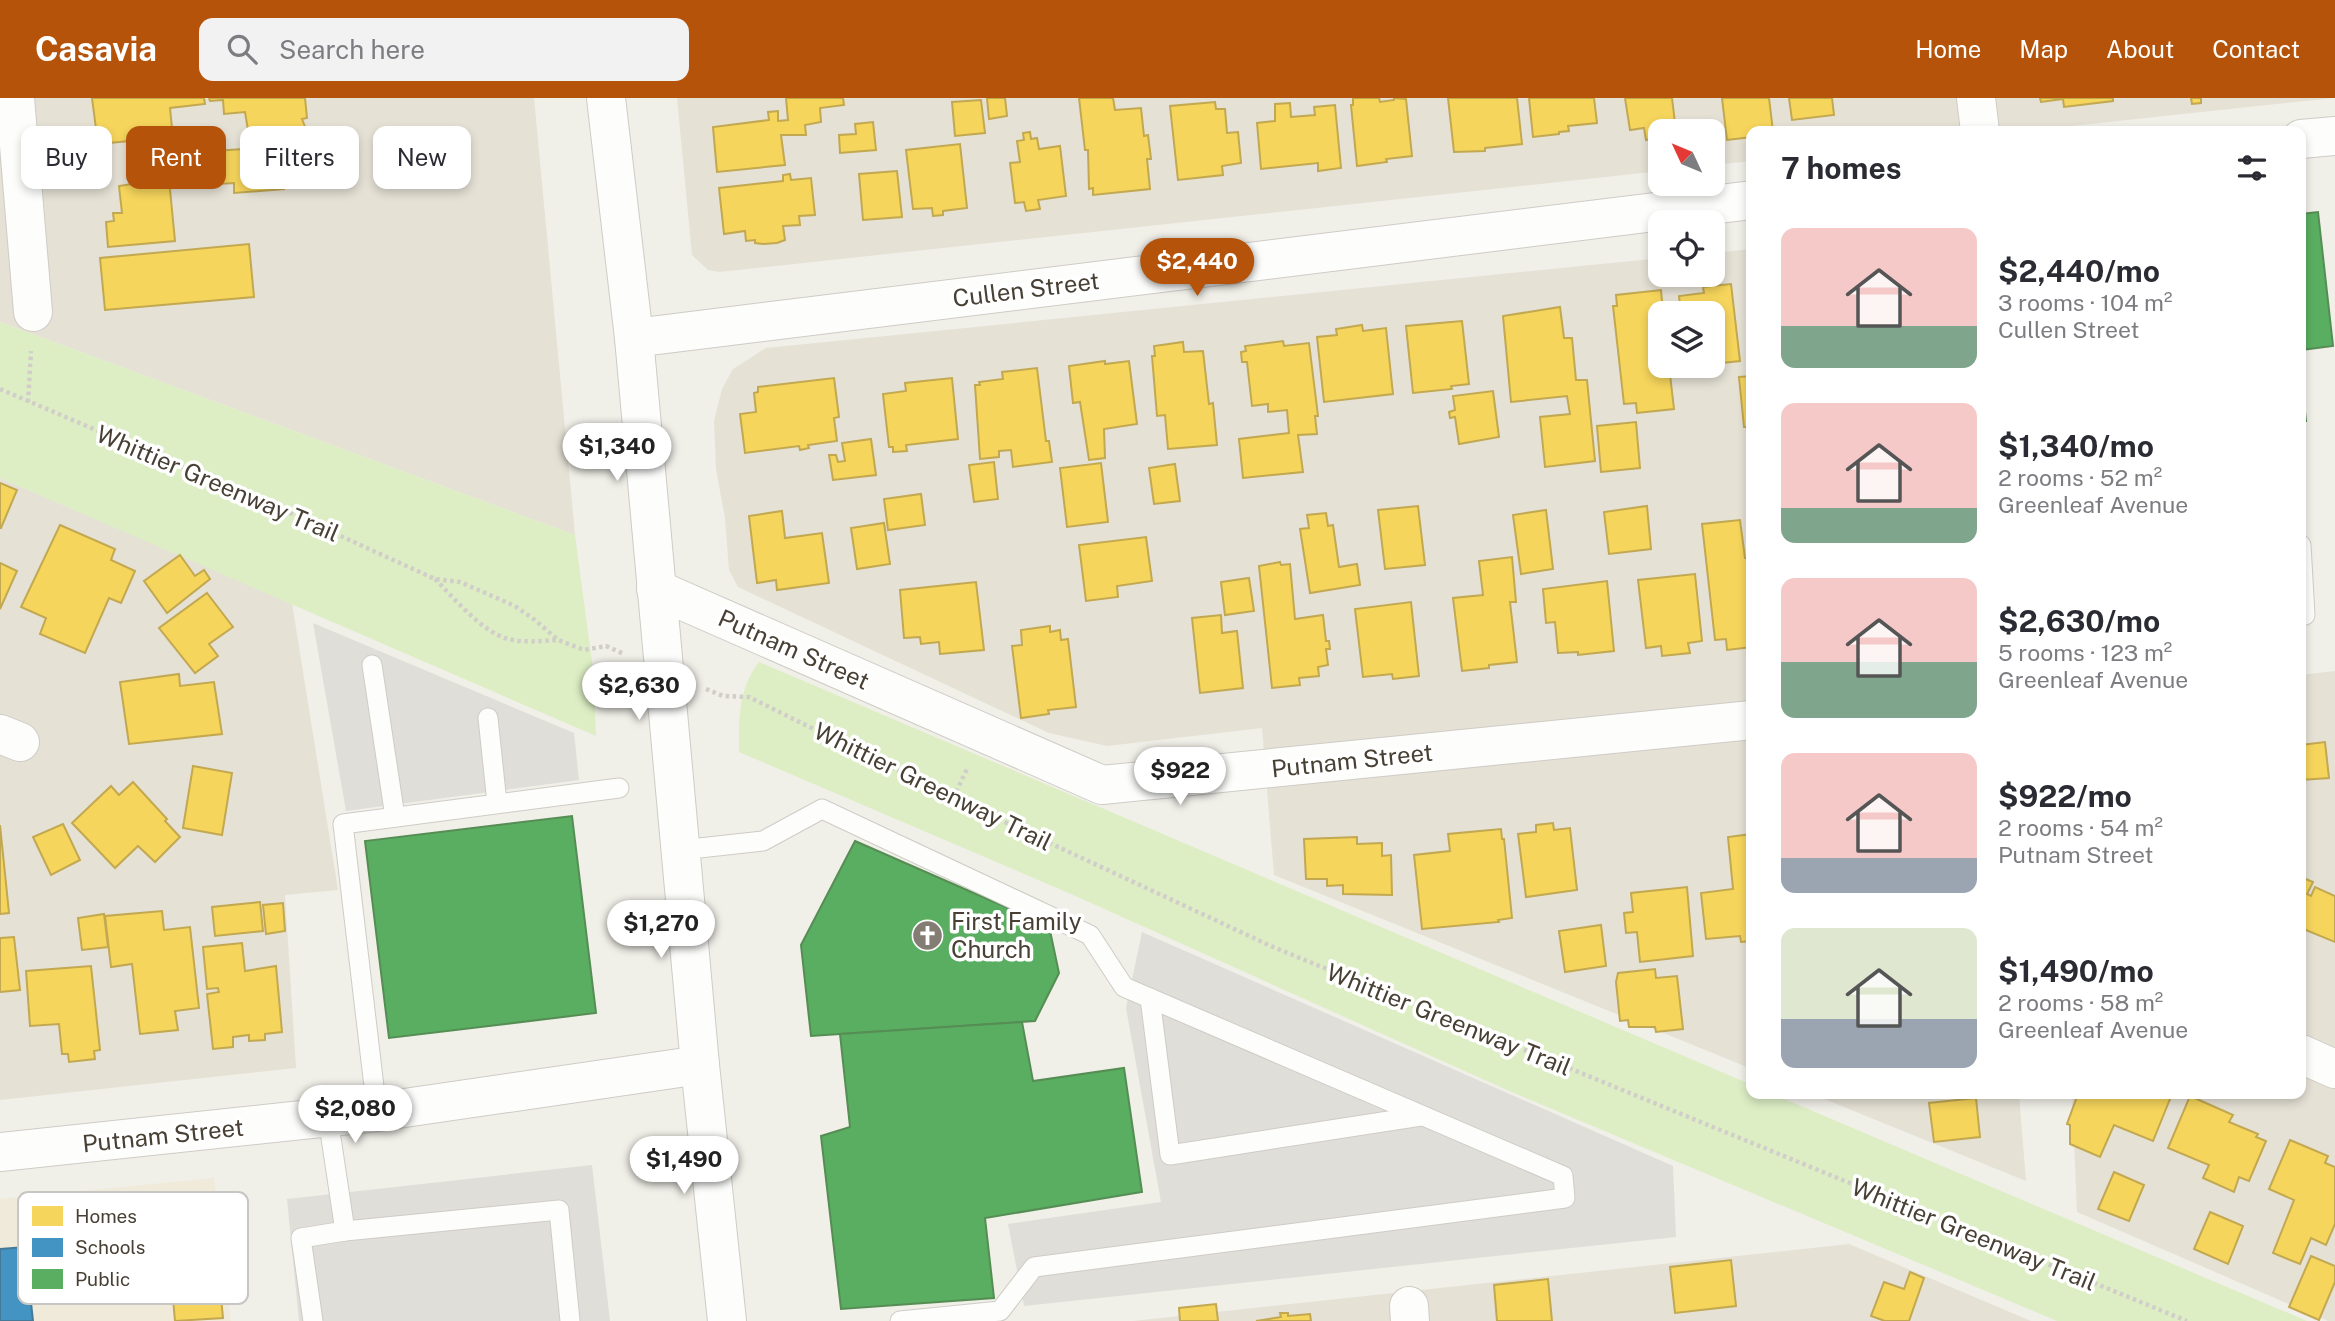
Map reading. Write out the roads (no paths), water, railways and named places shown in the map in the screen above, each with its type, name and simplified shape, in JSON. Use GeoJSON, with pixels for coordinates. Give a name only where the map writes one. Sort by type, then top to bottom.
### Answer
{"type":"FeatureCollection","features":[{"type":"Feature","properties":{"kind":"street"},"geometry":{"type":"LineString","coordinates":[[15,98],[12,195],[33,312]]}},
{"type":"Feature","properties":{"kind":"street"},"geometry":{"type":"LineString","coordinates":[[606,98],[634,338],[700,1065],[727,1321]]}},
{"type":"Feature","properties":{"kind":"street"},"geometry":{"type":"LineString","coordinates":[[1976,98],[1979,126]]}},
{"type":"Feature","properties":{"kind":"street"},"geometry":{"type":"LineString","coordinates":[[2306,139],[2335,136]]}},
{"type":"Feature","properties":{"kind":"street","name":"Cullen Street"},"geometry":{"type":"LineString","coordinates":[[634,338],[1746,201]]}},
{"type":"Feature","properties":{"kind":"street","name":"Putnam Street"},"geometry":{"type":"LineString","coordinates":[[656,589],[1102,785],[1746,721]]}},
{"type":"Feature","properties":{"kind":"street"},"geometry":{"type":"LineString","coordinates":[[2306,1056],[2335,1069]]}},
{"type":"Feature","properties":{"kind":"street","name":"Putnam Street"},"geometry":{"type":"LineString","coordinates":[[0,1152],[377,1112],[700,1065]]}},
{"type":"Feature","properties":{"kind":"lane"},"geometry":{"type":"LineString","coordinates":[[373,665],[395,817]]}},
{"type":"Feature","properties":{"kind":"lane"},"geometry":{"type":"LineString","coordinates":[[488,718],[497,803]]}},
{"type":"Feature","properties":{"kind":"lane"},"geometry":{"type":"LineString","coordinates":[[377,1112],[343,824],[619,788]]}},
{"type":"Feature","properties":{"kind":"lane"},"geometry":{"type":"LineString","coordinates":[[681,849],[763,841],[822,809],[1090,935],[1124,987],[1563,1176],[1564,1198],[1034,1267],[1000,1311],[900,1321]]}},
{"type":"Feature","properties":{"kind":"lane"},"geometry":{"type":"LineString","coordinates":[[1150,998],[1170,1155],[1422,1116]]}},
{"type":"Feature","properties":{"kind":"lane"},"geometry":{"type":"LineString","coordinates":[[328,1118],[345,1231]]}},
{"type":"Feature","properties":{"kind":"lane"},"geometry":{"type":"LineString","coordinates":[[313,1321],[301,1238],[345,1231],[559,1210],[570,1321]]}},
{"type":"Feature","properties":{"kind":"place","name":"First Family Church"},"geometry":{"type":"Point","coordinates":[928,935]}}]}
